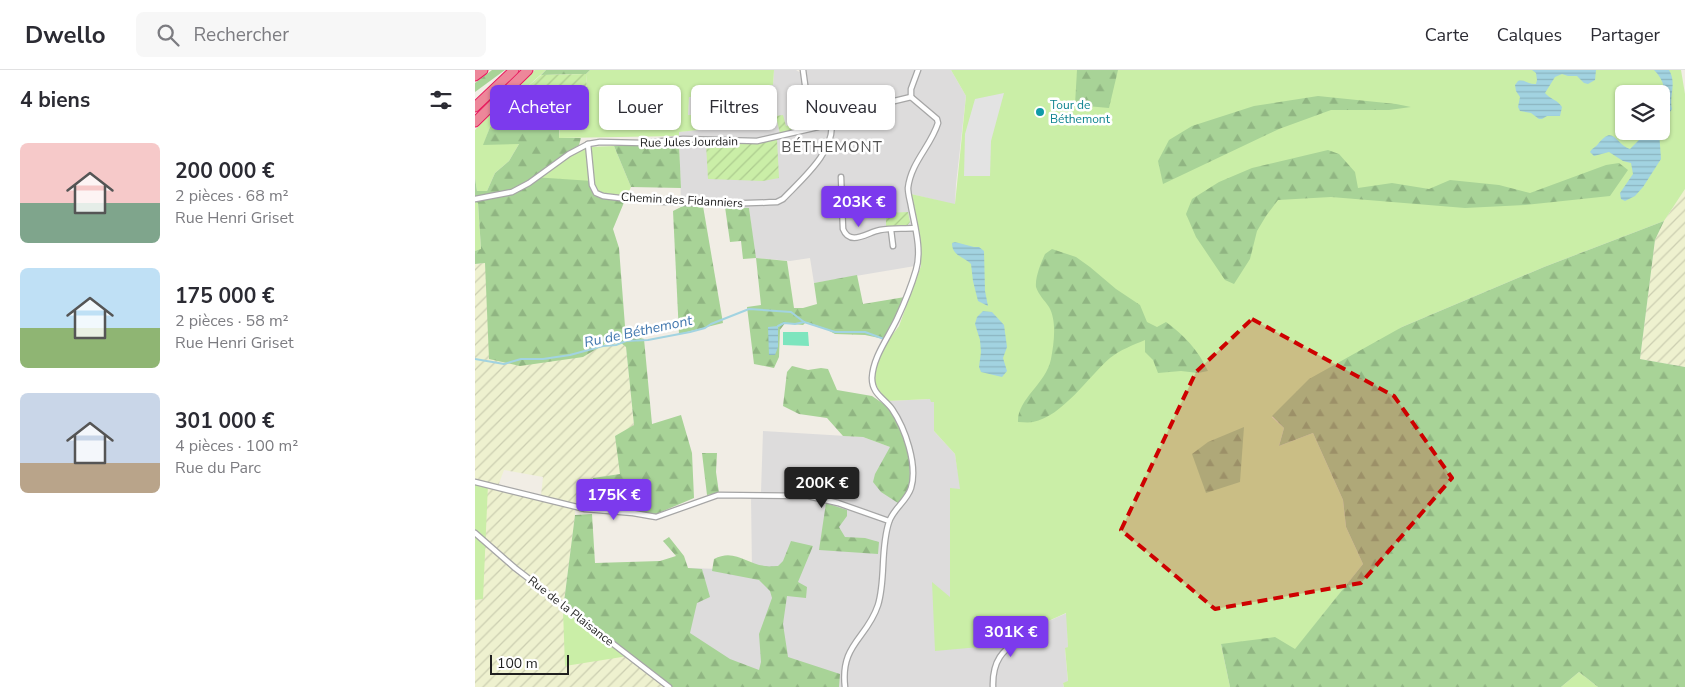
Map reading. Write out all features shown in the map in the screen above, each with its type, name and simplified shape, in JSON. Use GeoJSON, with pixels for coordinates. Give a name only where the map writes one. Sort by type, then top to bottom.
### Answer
{"type":"FeatureCollection","features":[{"type":"Feature","properties":{"kind":"highway"},"geometry":{"type":"LineString","coordinates":[[475,76],[483,70]]}},
{"type":"Feature","properties":{"kind":"highway"},"geometry":{"type":"LineString","coordinates":[[475,107],[515,70]]}},
{"type":"Feature","properties":{"kind":"highway"},"geometry":{"type":"LineString","coordinates":[[475,122],[528,70]]}},
{"type":"Feature","properties":{"kind":"street"},"geometry":{"type":"LineString","coordinates":[[803,70],[805,85]]}},
{"type":"Feature","properties":{"kind":"street"},"geometry":{"type":"LineString","coordinates":[[845,687],[844,674],[848,654],[878,605],[889,521],[907,496],[911,487],[913,465],[909,444],[891,408],[874,390],[872,383],[874,366],[897,319],[917,269],[918,241],[908,191],[909,180],[918,158],[937,128],[937,119],[911,97],[911,89],[919,70]]}},
{"type":"Feature","properties":{"kind":"street","name":"Rue Jules Jourdain"},"geometry":{"type":"LineString","coordinates":[[895,101],[911,97]]}},
{"type":"Feature","properties":{"kind":"street","name":"Rue Jules Jourdain"},"geometry":{"type":"LineString","coordinates":[[475,199],[512,192],[529,183],[569,154],[588,144],[608,142],[643,143],[683,139],[757,141],[803,130]]}},
{"type":"Feature","properties":{"kind":"street","name":"Chemin des Fidanniers"},"geometry":{"type":"LineString","coordinates":[[588,144],[592,186],[596,193],[603,196],[679,203],[734,204],[777,202],[783,199],[816,164],[833,130]]}},
{"type":"Feature","properties":{"kind":"street"},"geometry":{"type":"LineString","coordinates":[[841,177],[841,217],[844,233],[849,237],[863,238],[879,230],[915,228]]}},
{"type":"Feature","properties":{"kind":"street"},"geometry":{"type":"LineString","coordinates":[[891,230],[893,246]]}},
{"type":"Feature","properties":{"kind":"street"},"geometry":{"type":"LineString","coordinates":[[475,482],[585,509],[656,517],[719,495],[808,496],[838,503],[889,521]]}},
{"type":"Feature","properties":{"kind":"street","name":"Rue de la Plaisance"},"geometry":{"type":"LineString","coordinates":[[475,533],[515,568],[669,687]]}},
{"type":"Feature","properties":{"kind":"street"},"geometry":{"type":"LineString","coordinates":[[993,687],[996,662],[1005,650],[1028,631]]}},
{"type":"Feature","properties":{"kind":"highlighted area"},"geometry":{"type":"Polygon","coordinates":[[[1252,319],[1394,396],[1452,478],[1361,583],[1215,609],[1121,530],[1196,372],[1252,319]]]}},
{"type":"Feature","properties":{"kind":"shaded area","name":"BÉTHEMONT"},"geometry":{"type":"Polygon","coordinates":[[[774,70],[796,70],[806,76],[806,70],[951,70],[966,96],[955,205],[911,194],[920,241],[921,265],[814,283],[810,258],[790,261],[755,258],[749,208],[683,206],[681,203],[679,132],[696,130],[777,130],[777,85],[773,85],[774,70]]]}},
{"type":"Feature","properties":{"kind":"shaded area"},"geometry":{"type":"Polygon","coordinates":[[[1004,93],[991,141],[990,176],[964,176],[965,134],[975,99],[1004,93]]]}},
{"type":"Feature","properties":{"kind":"shaded area","name":"BÉTHEMONT"},"geometry":{"type":"Polygon","coordinates":[[[689,96],[691,96],[691,115],[688,115],[689,96]]]}},
{"type":"Feature","properties":{"kind":"shaded area"},"geometry":{"type":"Polygon","coordinates":[[[931,399],[934,402],[934,431],[955,454],[961,490],[950,489],[950,598],[933,583],[1005,648],[1035,627],[1067,613],[1068,647],[1065,649],[1068,682],[1063,683],[1064,687],[689,687],[688,568],[752,570],[751,497],[761,492],[763,431],[863,437],[909,454],[887,401],[931,399]]]}},
{"type":"Feature","properties":{"kind":"green space"},"geometry":{"type":"Polygon","coordinates":[[[492,70],[505,70],[475,92],[475,83],[492,70]]]}},
{"type":"Feature","properties":{"kind":"green space"},"geometry":{"type":"Polygon","coordinates":[[[535,70],[546,70],[529,85],[518,85],[535,70]]]}},
{"type":"Feature","properties":{"kind":"green space"},"geometry":{"type":"Polygon","coordinates":[[[546,70],[590,70],[586,74],[541,75],[546,70]]]}},
{"type":"Feature","properties":{"kind":"green space"},"geometry":{"type":"Polygon","coordinates":[[[590,70],[774,70],[773,85],[691,85],[688,115],[691,115],[691,130],[698,130],[679,132],[679,136],[559,138],[560,130],[589,130],[589,85],[587,85],[586,74],[590,70]]]}},
{"type":"Feature","properties":{"kind":"green space"},"geometry":{"type":"Polygon","coordinates":[[[951,70],[1681,70],[1685,94],[1685,189],[1664,221],[1544,267],[1402,327],[1272,417],[1284,428],[1279,446],[1313,433],[1343,500],[1346,527],[1363,564],[1295,650],[1221,644],[1230,687],[1064,687],[1063,683],[1068,681],[1065,648],[1068,647],[1066,613],[1035,627],[1005,648],[1002,645],[935,651],[932,582],[950,597],[950,488],[960,489],[955,454],[934,431],[934,402],[931,402],[930,399],[887,401],[880,393],[872,376],[878,354],[899,326],[921,266],[920,241],[911,194],[955,204],[966,96],[951,70]]]}},
{"type":"Feature","properties":{"kind":"green space"},"geometry":{"type":"Polygon","coordinates":[[[1077,70],[1118,70],[1109,108],[1075,105],[1077,70]]]}},
{"type":"Feature","properties":{"kind":"green space"},"geometry":{"type":"Polygon","coordinates":[[[586,74],[587,85],[529,85],[541,75],[586,74]]]}},
{"type":"Feature","properties":{"kind":"green space"},"geometry":{"type":"Polygon","coordinates":[[[1318,96],[1411,107],[1389,110],[1331,110],[1279,129],[1163,184],[1158,161],[1169,140],[1192,126],[1254,106],[1318,96]]]}},
{"type":"Feature","properties":{"kind":"green space"},"geometry":{"type":"Polygon","coordinates":[[[490,114],[490,127],[484,144],[519,144],[509,161],[495,173],[487,191],[477,191],[475,178],[475,130],[490,114]]]}},
{"type":"Feature","properties":{"kind":"green space"},"geometry":{"type":"Polygon","coordinates":[[[783,115],[787,130],[796,130],[780,134],[777,116],[783,115]]]}},
{"type":"Feature","properties":{"kind":"green space"},"geometry":{"type":"Polygon","coordinates":[[[490,127],[490,130],[559,130],[559,138],[581,138],[579,145],[533,177],[592,181],[594,196],[625,200],[613,229],[619,248],[625,326],[636,337],[644,339],[652,424],[681,415],[692,453],[694,498],[649,517],[591,507],[593,478],[620,474],[615,436],[634,425],[626,347],[615,338],[583,357],[520,366],[489,359],[485,263],[475,264],[475,251],[481,249],[478,203],[475,202],[475,178],[477,191],[487,191],[495,173],[509,161],[519,144],[483,145],[490,127]]]}},
{"type":"Feature","properties":{"kind":"green space"},"geometry":{"type":"Polygon","coordinates":[[[777,139],[779,178],[763,181],[708,179],[706,144],[750,143],[777,139]]]}},
{"type":"Feature","properties":{"kind":"green space"},"geometry":{"type":"Polygon","coordinates":[[[679,143],[681,188],[631,187],[614,146],[679,143]]]}},
{"type":"Feature","properties":{"kind":"green space"},"geometry":{"type":"Polygon","coordinates":[[[579,145],[588,147],[614,146],[631,187],[625,200],[594,196],[532,177],[579,145]]]}},
{"type":"Feature","properties":{"kind":"green space"},"geometry":{"type":"Polygon","coordinates":[[[1328,150],[1339,154],[1355,172],[1358,188],[1392,183],[1429,189],[1450,180],[1499,185],[1530,193],[1606,165],[1619,163],[1628,170],[1610,196],[1525,205],[1465,208],[1331,197],[1278,200],[1257,231],[1250,259],[1234,284],[1225,280],[1196,237],[1186,214],[1192,199],[1219,182],[1252,168],[1328,150]]]}},
{"type":"Feature","properties":{"kind":"green space"},"geometry":{"type":"Polygon","coordinates":[[[1685,189],[1685,367],[1640,359],[1655,240],[1664,221],[1685,189]]]}},
{"type":"Feature","properties":{"kind":"green space"},"geometry":{"type":"Polygon","coordinates":[[[475,202],[478,203],[481,250],[475,251],[475,202]]]}},
{"type":"Feature","properties":{"kind":"green space"},"geometry":{"type":"Polygon","coordinates":[[[683,206],[703,206],[723,323],[679,334],[673,211],[683,206]]]}},
{"type":"Feature","properties":{"kind":"green space"},"geometry":{"type":"Polygon","coordinates":[[[725,207],[749,208],[756,258],[743,259],[741,241],[730,242],[725,207]]]}},
{"type":"Feature","properties":{"kind":"green space"},"geometry":{"type":"Polygon","coordinates":[[[908,212],[910,222],[906,227],[886,228],[886,213],[908,212]]]}},
{"type":"Feature","properties":{"kind":"green space"},"geometry":{"type":"Polygon","coordinates":[[[1664,221],[1655,240],[1640,359],[1685,367],[1685,687],[1598,687],[1579,672],[1561,687],[1230,687],[1221,644],[1275,637],[1295,649],[1363,564],[1346,527],[1343,500],[1313,433],[1279,446],[1284,428],[1272,416],[1309,379],[1402,327],[1544,267],[1664,221]]]}},
{"type":"Feature","properties":{"kind":"green space"},"geometry":{"type":"Polygon","coordinates":[[[1052,249],[1076,257],[1116,289],[1140,305],[1147,322],[1157,327],[1166,322],[1173,327],[1195,350],[1208,371],[1198,373],[1181,371],[1158,373],[1153,360],[1145,352],[1145,340],[1122,350],[1110,358],[1075,395],[1055,412],[1033,422],[1018,422],[1022,406],[1044,376],[1051,359],[1054,339],[1052,313],[1037,290],[1036,279],[1045,254],[1052,249]]]}},
{"type":"Feature","properties":{"kind":"green space"},"geometry":{"type":"Polygon","coordinates":[[[756,258],[787,261],[794,308],[803,308],[817,304],[814,283],[857,275],[863,304],[905,297],[884,339],[865,335],[835,334],[806,322],[803,325],[785,323],[780,330],[779,357],[774,368],[754,364],[747,307],[761,305],[756,258]]]}},
{"type":"Feature","properties":{"kind":"green space"},"geometry":{"type":"Polygon","coordinates":[[[485,263],[583,357],[614,337],[626,347],[634,426],[615,436],[621,474],[593,478],[591,507],[575,505],[563,610],[670,687],[475,687],[475,600],[482,599],[475,481],[475,264],[485,263]],[[504,470],[498,486],[541,496],[543,477],[504,470]]]}},
{"type":"Feature","properties":{"kind":"green space"},"geometry":{"type":"Polygon","coordinates":[[[783,332],[808,332],[809,346],[783,345],[783,332]]]}},
{"type":"Feature","properties":{"kind":"green space"},"geometry":{"type":"Polygon","coordinates":[[[792,366],[808,370],[828,369],[837,390],[872,396],[891,409],[909,445],[910,480],[907,493],[898,503],[881,492],[873,482],[875,474],[890,447],[863,437],[843,436],[827,418],[799,414],[783,406],[787,372],[792,366]]]}},
{"type":"Feature","properties":{"kind":"green space"},"geometry":{"type":"Polygon","coordinates":[[[1244,427],[1240,482],[1206,493],[1192,454],[1208,442],[1244,427]]]}},
{"type":"Feature","properties":{"kind":"green space"},"geometry":{"type":"Polygon","coordinates":[[[702,453],[717,453],[716,472],[719,493],[707,495],[702,453]]]}},
{"type":"Feature","properties":{"kind":"green space"},"geometry":{"type":"Polygon","coordinates":[[[475,481],[488,484],[483,599],[475,600],[475,481]]]}},
{"type":"Feature","properties":{"kind":"green space"},"geometry":{"type":"Polygon","coordinates":[[[826,503],[847,510],[847,516],[839,527],[845,537],[865,538],[879,542],[878,554],[819,550],[826,503]]]}},
{"type":"Feature","properties":{"kind":"green space"},"geometry":{"type":"Polygon","coordinates":[[[592,514],[595,563],[660,561],[676,556],[663,541],[669,537],[684,556],[688,568],[702,569],[710,597],[697,603],[690,633],[730,659],[759,670],[761,662],[759,634],[772,598],[770,591],[759,580],[712,571],[714,559],[728,555],[758,565],[778,566],[783,561],[791,541],[813,546],[798,582],[807,587],[806,598],[787,596],[783,624],[788,657],[840,674],[839,687],[670,687],[563,610],[575,515],[592,514]]]}},
{"type":"Feature","properties":{"kind":"green space"},"geometry":{"type":"Polygon","coordinates":[[[563,610],[628,656],[565,666],[563,610]]]}},
{"type":"Feature","properties":{"kind":"green space"},"geometry":{"type":"Polygon","coordinates":[[[1579,672],[1598,687],[1561,687],[1579,672]]]}},
{"type":"Feature","properties":{"kind":"water"},"geometry":{"type":"Polygon","coordinates":[[[1532,70],[1596,70],[1595,80],[1588,84],[1584,83],[1577,76],[1562,74],[1555,77],[1545,93],[1562,107],[1560,116],[1547,116],[1539,119],[1531,113],[1520,111],[1518,107],[1520,97],[1515,85],[1518,81],[1536,84],[1536,73],[1532,70]]]}},
{"type":"Feature","properties":{"kind":"water"},"geometry":{"type":"Polygon","coordinates":[[[1654,70],[1669,70],[1673,85],[1672,109],[1670,112],[1670,85],[1664,85],[1654,70]]]}},
{"type":"Feature","properties":{"kind":"water"},"geometry":{"type":"Polygon","coordinates":[[[1611,135],[1615,140],[1630,149],[1639,140],[1660,140],[1661,159],[1643,187],[1635,196],[1625,201],[1621,199],[1620,193],[1633,174],[1631,163],[1623,161],[1609,152],[1594,156],[1590,152],[1603,138],[1611,135]]]}},
{"type":"Feature","properties":{"kind":"water"},"geometry":{"type":"Polygon","coordinates":[[[952,243],[979,247],[984,251],[985,291],[988,306],[978,301],[971,264],[954,251],[952,243]]]}},
{"type":"Feature","properties":{"kind":"water"},"geometry":{"type":"Polygon","coordinates":[[[983,311],[992,312],[1004,325],[1007,347],[1003,358],[1007,371],[1002,377],[981,372],[979,367],[980,340],[975,324],[977,317],[983,311]]]}},
{"type":"Feature","properties":{"kind":"water"},"geometry":{"type":"Polygon","coordinates":[[[778,326],[778,347],[775,355],[769,355],[768,327],[778,326]]]}},
{"type":"Feature","properties":{"kind":"waterway","name":"Ru de Béthemont"},"geometry":{"type":"LineString","coordinates":[[475,359],[504,364],[521,359],[543,359],[570,355],[626,341],[648,340],[690,332],[705,328],[749,309],[791,312],[804,322],[835,332],[865,332],[884,339]]}},
{"type":"Feature","properties":{"kind":"waterway"},"geometry":{"type":"LineString","coordinates":[[778,326],[784,323],[795,324],[804,322]]}},
{"type":"Feature","properties":{"kind":"place","name":"Tour de Béthemont"},"geometry":{"type":"Point","coordinates":[1040,112]}},
{"type":"Feature","properties":{"kind":"district","name":"BÉTHEMONT"},"geometry":{"type":"Point","coordinates":[832,147]}}]}
